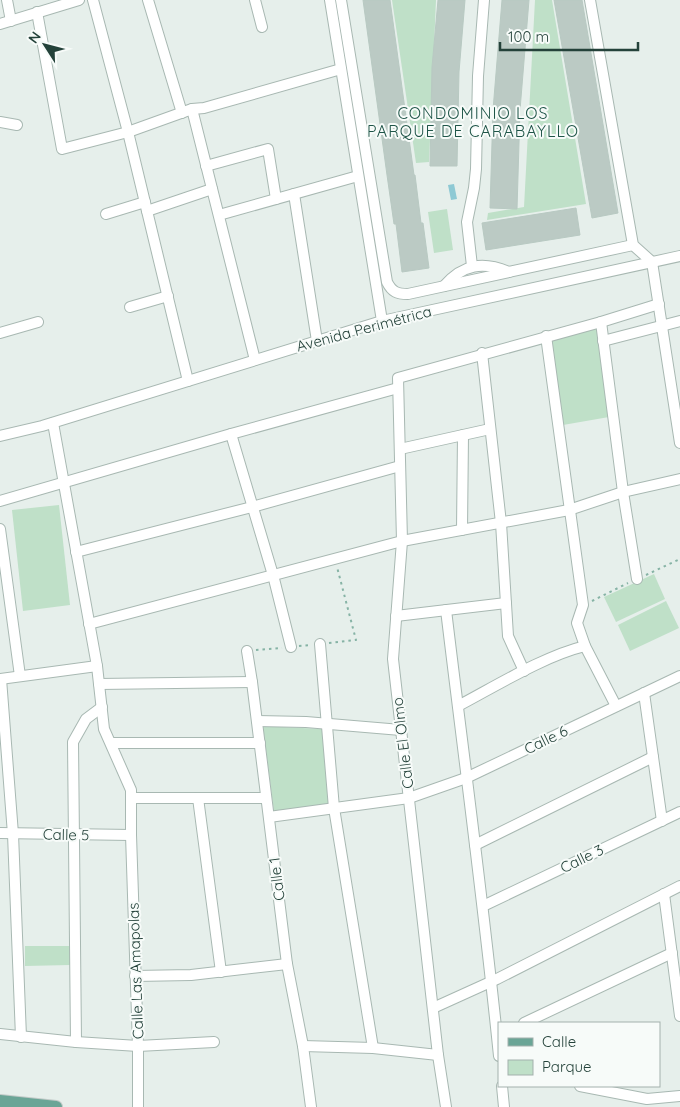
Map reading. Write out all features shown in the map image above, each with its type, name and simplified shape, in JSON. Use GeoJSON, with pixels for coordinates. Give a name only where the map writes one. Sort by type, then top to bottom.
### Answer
{"type":"FeatureCollection","features":[{"type":"Feature","properties":{"kind":"main road"},"geometry":{"type":"LineString","coordinates":[[0,1101],[56,1107]]}},
{"type":"Feature","properties":{"kind":"street"},"geometry":{"type":"LineString","coordinates":[[7,0],[11,21]]}},
{"type":"Feature","properties":{"kind":"street"},"geometry":{"type":"LineString","coordinates":[[0,24],[62,2],[79,0]]}},
{"type":"Feature","properties":{"kind":"street"},"geometry":{"type":"LineString","coordinates":[[93,0],[128,132],[188,381]]}},
{"type":"Feature","properties":{"kind":"street"},"geometry":{"type":"LineString","coordinates":[[148,0],[206,166],[255,360]]}},
{"type":"Feature","properties":{"kind":"street"},"geometry":{"type":"LineString","coordinates":[[255,0],[262,28]]}},
{"type":"Feature","properties":{"kind":"street"},"geometry":{"type":"LineString","coordinates":[[330,0],[382,321]]}},
{"type":"Feature","properties":{"kind":"street"},"geometry":{"type":"LineString","coordinates":[[341,0],[387,282],[394,292],[400,294],[444,286],[633,245]]}},
{"type":"Feature","properties":{"kind":"street"},"geometry":{"type":"LineString","coordinates":[[472,266],[467,222],[476,169],[478,76],[484,0]]}},
{"type":"Feature","properties":{"kind":"street"},"geometry":{"type":"LineString","coordinates":[[590,0],[633,245],[652,262],[680,443]]}},
{"type":"Feature","properties":{"kind":"street"},"geometry":{"type":"LineString","coordinates":[[37,12],[62,149],[128,132],[187,111],[204,108],[341,69]]}},
{"type":"Feature","properties":{"kind":"street"},"geometry":{"type":"LineString","coordinates":[[0,122],[17,125]]}},
{"type":"Feature","properties":{"kind":"street"},"geometry":{"type":"LineString","coordinates":[[206,166],[268,149],[276,199]]}},
{"type":"Feature","properties":{"kind":"street"},"geometry":{"type":"LineString","coordinates":[[219,215],[358,176]]}},
{"type":"Feature","properties":{"kind":"street"},"geometry":{"type":"LineString","coordinates":[[106,214],[212,189]]}},
{"type":"Feature","properties":{"kind":"street"},"geometry":{"type":"LineString","coordinates":[[294,194],[317,341]]}},
{"type":"Feature","properties":{"kind":"street","name":"Avenida Perimétrica"},"geometry":{"type":"LineString","coordinates":[[0,436],[52,423],[382,321],[680,256]]}},
{"type":"Feature","properties":{"kind":"street"},"geometry":{"type":"LineString","coordinates":[[444,286],[460,271],[472,266],[485,265],[509,272]]}},
{"type":"Feature","properties":{"kind":"street"},"geometry":{"type":"LineString","coordinates":[[130,307],[168,296]]}},
{"type":"Feature","properties":{"kind":"street"},"geometry":{"type":"LineString","coordinates":[[0,501],[231,434],[398,383],[482,354],[601,322],[659,304]]}},
{"type":"Feature","properties":{"kind":"street"},"geometry":{"type":"LineString","coordinates":[[603,341],[680,321]]}},
{"type":"Feature","properties":{"kind":"street"},"geometry":{"type":"LineString","coordinates":[[0,333],[38,322]]}},
{"type":"Feature","properties":{"kind":"street"},"geometry":{"type":"LineString","coordinates":[[601,322],[623,492],[637,579]]}},
{"type":"Feature","properties":{"kind":"street"},"geometry":{"type":"LineString","coordinates":[[546,336],[583,605],[577,623],[586,646],[616,706]]}},
{"type":"Feature","properties":{"kind":"street"},"geometry":{"type":"LineString","coordinates":[[482,354],[501,523],[508,636],[524,671]]}},
{"type":"Feature","properties":{"kind":"street","name":"Calle El Olmo"},"geometry":{"type":"LineString","coordinates":[[398,383],[402,541],[393,659],[438,1055],[446,1107]]}},
{"type":"Feature","properties":{"kind":"street","name":"Calle Las Amapolas"},"geometry":{"type":"LineString","coordinates":[[52,423],[97,666],[104,729],[132,790],[131,835],[138,1046],[138,1107]]}},
{"type":"Feature","properties":{"kind":"street"},"geometry":{"type":"LineString","coordinates":[[400,449],[490,429]]}},
{"type":"Feature","properties":{"kind":"street"},"geometry":{"type":"LineString","coordinates":[[231,434],[273,575],[291,647]]}},
{"type":"Feature","properties":{"kind":"street"},"geometry":{"type":"LineString","coordinates":[[462,530],[463,435]]}},
{"type":"Feature","properties":{"kind":"street"},"geometry":{"type":"LineString","coordinates":[[76,552],[252,507],[400,466]]}},
{"type":"Feature","properties":{"kind":"street"},"geometry":{"type":"LineString","coordinates":[[89,624],[402,541],[569,510],[623,492],[680,479]]}},
{"type":"Feature","properties":{"kind":"street"},"geometry":{"type":"LineString","coordinates":[[0,529],[20,676]]}},
{"type":"Feature","properties":{"kind":"street"},"geometry":{"type":"LineString","coordinates":[[396,616],[506,603]]}},
{"type":"Feature","properties":{"kind":"street"},"geometry":{"type":"LineString","coordinates":[[0,611],[11,610]]}},
{"type":"Feature","properties":{"kind":"street"},"geometry":{"type":"LineString","coordinates":[[446,610],[498,1036]]}},
{"type":"Feature","properties":{"kind":"street"},"geometry":{"type":"LineString","coordinates":[[320,644],[334,808],[373,1048]]}},
{"type":"Feature","properties":{"kind":"street"},"geometry":{"type":"LineString","coordinates":[[458,706],[524,671],[574,649],[586,646]]}},
{"type":"Feature","properties":{"kind":"street","name":"Calle 1"},"geometry":{"type":"LineString","coordinates":[[247,651],[287,964],[303,1046],[311,1107]]}},
{"type":"Feature","properties":{"kind":"street"},"geometry":{"type":"LineString","coordinates":[[21,1037],[13,834],[1,679],[97,666]]}},
{"type":"Feature","properties":{"kind":"street","name":"Calle 6"},"geometry":{"type":"LineString","coordinates":[[269,817],[410,798],[466,778],[680,676]]}},
{"type":"Feature","properties":{"kind":"street"},"geometry":{"type":"LineString","coordinates":[[99,684],[252,682]]}},
{"type":"Feature","properties":{"kind":"street"},"geometry":{"type":"LineString","coordinates":[[644,693],[662,821]]}},
{"type":"Feature","properties":{"kind":"street"},"geometry":{"type":"LineString","coordinates":[[76,1042],[73,742],[86,719],[102,707]]}},
{"type":"Feature","properties":{"kind":"street"},"geometry":{"type":"LineString","coordinates":[[257,721],[401,730]]}},
{"type":"Feature","properties":{"kind":"street"},"geometry":{"type":"LineString","coordinates":[[111,744],[260,744]]}},
{"type":"Feature","properties":{"kind":"street"},"geometry":{"type":"LineString","coordinates":[[475,845],[653,757]]}},
{"type":"Feature","properties":{"kind":"street"},"geometry":{"type":"LineString","coordinates":[[131,798],[266,798]]}},
{"type":"Feature","properties":{"kind":"street"},"geometry":{"type":"LineString","coordinates":[[198,798],[221,972]]}},
{"type":"Feature","properties":{"kind":"street","name":"Calle 3"},"geometry":{"type":"LineString","coordinates":[[483,906],[680,812]]}},
{"type":"Feature","properties":{"kind":"street","name":"Calle 5"},"geometry":{"type":"LineString","coordinates":[[0,833],[131,835]]}},
{"type":"Feature","properties":{"kind":"street"},"geometry":{"type":"LineString","coordinates":[[433,1008],[491,982],[680,886]]}},
{"type":"Feature","properties":{"kind":"street"},"geometry":{"type":"LineString","coordinates":[[664,894],[680,1016]]}},
{"type":"Feature","properties":{"kind":"street"},"geometry":{"type":"LineString","coordinates":[[526,1022],[672,953]]}},
{"type":"Feature","properties":{"kind":"street"},"geometry":{"type":"LineString","coordinates":[[136,976],[191,975],[287,964]]}},
{"type":"Feature","properties":{"kind":"street"},"geometry":{"type":"LineString","coordinates":[[0,1034],[138,1046],[214,1042]]}},
{"type":"Feature","properties":{"kind":"street"},"geometry":{"type":"LineString","coordinates":[[303,1046],[373,1048],[438,1055]]}},
{"type":"Feature","properties":{"kind":"street"},"geometry":{"type":"LineString","coordinates":[[502,1087],[504,1107]]}},
{"type":"Feature","properties":{"kind":"street"},"geometry":{"type":"LineString","coordinates":[[585,1087],[647,1099],[680,1096]]}},
{"type":"Feature","properties":{"kind":"path"},"geometry":{"type":"LineString","coordinates":[[335,559],[356,640]]}},
{"type":"Feature","properties":{"kind":"green space"},"geometry":{"type":"Polygon","coordinates":[[[392,0],[436,0],[429,162],[416,163],[392,0]]]}},
{"type":"Feature","properties":{"kind":"green space"},"geometry":{"type":"Polygon","coordinates":[[[535,0],[552,0],[586,204],[487,220],[488,213],[524,207],[535,0]]]}},
{"type":"Feature","properties":{"kind":"green space"},"geometry":{"type":"Polygon","coordinates":[[[447,209],[453,250],[434,253],[428,212],[447,209]]]}},
{"type":"Feature","properties":{"kind":"green space"},"geometry":{"type":"Polygon","coordinates":[[[597,326],[609,417],[563,425],[551,337],[597,326]]]}},
{"type":"Feature","properties":{"kind":"green space"},"geometry":{"type":"Polygon","coordinates":[[[59,505],[70,605],[23,611],[12,510],[59,505]]]}},
{"type":"Feature","properties":{"kind":"green space"},"geometry":{"type":"Polygon","coordinates":[[[654,574],[665,599],[616,622],[604,597],[654,574]]]}},
{"type":"Feature","properties":{"kind":"green space"},"geometry":{"type":"Polygon","coordinates":[[[666,601],[679,628],[630,651],[618,625],[666,601]]]}},
{"type":"Feature","properties":{"kind":"green space"},"geometry":{"type":"Polygon","coordinates":[[[263,726],[322,729],[330,805],[274,812],[263,726]]]}},
{"type":"Feature","properties":{"kind":"green space"},"geometry":{"type":"Polygon","coordinates":[[[25,946],[70,946],[70,965],[25,966],[25,946]]]}},
{"type":"Feature","properties":{"kind":"water"},"geometry":{"type":"Polygon","coordinates":[[[454,184],[457,199],[451,200],[448,185],[454,184]]]}},
{"type":"Feature","properties":{"kind":"building"},"geometry":{"type":"Polygon","coordinates":[[[363,0],[390,0],[429,268],[402,272],[363,0]]]}},
{"type":"Feature","properties":{"kind":"building"},"geometry":{"type":"Polygon","coordinates":[[[438,0],[465,0],[459,72],[457,166],[430,166],[432,67],[438,0]]]}},
{"type":"Feature","properties":{"kind":"building"},"geometry":{"type":"Polygon","coordinates":[[[502,0],[529,0],[520,110],[517,209],[490,208],[493,110],[502,0]]]}},
{"type":"Feature","properties":{"kind":"building"},"geometry":{"type":"Polygon","coordinates":[[[554,0],[582,0],[618,213],[592,218],[554,0]]]}},
{"type":"Feature","properties":{"kind":"building"},"geometry":{"type":"Polygon","coordinates":[[[576,208],[580,235],[486,250],[482,223],[576,208]]]}},
{"type":"Feature","properties":{"kind":"district","name":"CONDOMINIO LOS PARQUE DE CARABAYLLO"},"geometry":{"type":"Point","coordinates":[473,122]}}]}
